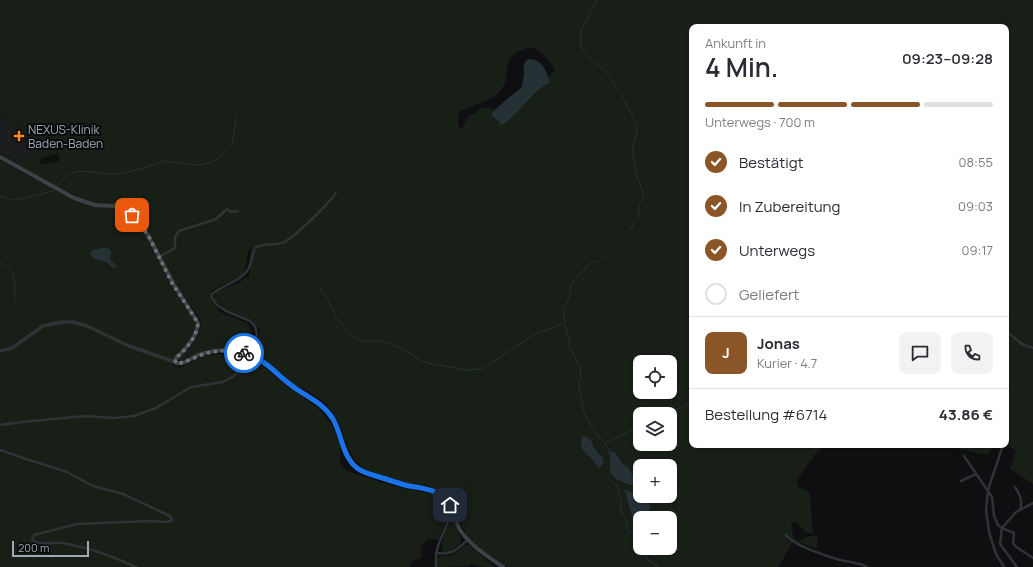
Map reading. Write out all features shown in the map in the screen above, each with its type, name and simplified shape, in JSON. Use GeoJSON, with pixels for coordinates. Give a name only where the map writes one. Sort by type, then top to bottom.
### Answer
{"type":"FeatureCollection","features":[{"type":"Feature","properties":{"kind":"main road"},"geometry":{"type":"LineString","coordinates":[[0,157],[74,198],[95,205],[113,206],[128,210],[148,235],[172,283],[198,323],[197,329],[188,346],[176,358],[175,362],[177,364],[198,355],[229,350],[250,354],[260,359],[293,387],[322,405],[333,419],[339,430],[347,455],[358,469],[365,473],[387,480],[431,489],[445,497],[450,505],[457,525],[468,540],[504,567]]}},
{"type":"Feature","properties":{"kind":"street"},"geometry":{"type":"LineString","coordinates":[[0,425],[85,416],[121,417],[145,413],[191,387],[223,382],[234,376],[244,365],[250,354],[257,334],[255,326],[250,321],[226,311],[217,305],[212,298],[212,294],[217,289],[240,278],[247,271],[255,248],[265,244],[282,243],[291,238],[316,215],[336,192]]}},
{"type":"Feature","properties":{"kind":"street"},"geometry":{"type":"LineString","coordinates":[[159,257],[175,248],[175,237],[179,231],[216,219],[227,209],[231,212],[238,211]]}},
{"type":"Feature","properties":{"kind":"street"},"geometry":{"type":"LineString","coordinates":[[0,350],[12,348],[43,326],[62,322],[73,322],[87,326],[129,346],[175,362]]}},
{"type":"Feature","properties":{"kind":"street"},"geometry":{"type":"LineString","coordinates":[[1009,333],[1022,344],[1033,348]]}},
{"type":"Feature","properties":{"kind":"street"},"geometry":{"type":"LineString","coordinates":[[1002,448],[988,490],[986,510],[989,532],[996,554],[1004,567]]}},
{"type":"Feature","properties":{"kind":"street"},"geometry":{"type":"LineString","coordinates":[[0,450],[26,460],[67,472],[93,486],[123,494],[170,516],[172,520],[168,522],[150,521],[77,524],[34,535],[32,539],[36,543],[60,543],[84,547],[109,555],[136,567]]}},
{"type":"Feature","properties":{"kind":"street"},"geometry":{"type":"LineString","coordinates":[[964,456],[992,497],[994,516],[1002,528],[1014,533],[1015,546],[1033,558]]}},
{"type":"Feature","properties":{"kind":"street"},"geometry":{"type":"LineString","coordinates":[[961,481],[976,474]]}},
{"type":"Feature","properties":{"kind":"street"},"geometry":{"type":"LineString","coordinates":[[1015,487],[1021,498],[1022,504],[1020,510]]}},
{"type":"Feature","properties":{"kind":"street"},"geometry":{"type":"LineString","coordinates":[[1017,567],[1000,544],[1002,528],[1016,512],[1033,503]]}},
{"type":"Feature","properties":{"kind":"street"},"geometry":{"type":"LineString","coordinates":[[436,567],[436,553],[441,535],[451,514],[453,513]]}},
{"type":"Feature","properties":{"kind":"street"},"geometry":{"type":"LineString","coordinates":[[786,535],[788,538],[810,550],[838,560],[867,567]]}},
{"type":"Feature","properties":{"kind":"street"},"geometry":{"type":"LineString","coordinates":[[436,553],[451,554],[468,540]]}},
{"type":"Feature","properties":{"kind":"shaded area"},"geometry":{"type":"Polygon","coordinates":[[[0,0],[1033,0],[1033,484],[1010,469],[1016,450],[1009,446],[1009,24],[689,24],[689,448],[823,448],[817,452],[796,481],[799,483],[798,487],[807,490],[810,494],[813,534],[805,532],[796,522],[791,522],[794,539],[799,541],[809,536],[818,536],[816,549],[787,538],[786,540],[792,543],[779,566],[780,567],[507,567],[490,556],[468,538],[458,519],[454,502],[443,491],[424,485],[400,482],[366,470],[356,461],[348,447],[338,421],[327,404],[290,382],[256,353],[255,349],[260,329],[250,320],[224,308],[214,299],[216,292],[240,282],[246,277],[249,278],[251,248],[248,251],[245,272],[237,278],[211,291],[211,300],[220,312],[247,323],[252,330],[249,344],[244,349],[221,348],[187,357],[180,362],[178,359],[192,345],[201,328],[200,319],[180,291],[164,262],[160,262],[195,320],[192,337],[171,360],[172,364],[180,368],[203,356],[218,354],[240,356],[244,361],[241,369],[244,371],[253,358],[284,384],[318,408],[332,425],[340,445],[340,463],[347,471],[393,486],[435,494],[447,511],[447,520],[438,540],[428,539],[421,546],[421,558],[412,561],[410,567],[0,567],[0,160],[34,179],[40,177],[0,157],[0,154],[17,159],[42,148],[43,141],[33,132],[16,127],[0,118],[0,0]],[[530,47],[519,51],[512,56],[509,61],[504,84],[500,91],[486,101],[459,112],[459,129],[462,128],[468,116],[483,107],[495,109],[491,114],[500,122],[513,116],[540,89],[550,83],[548,77],[555,70],[545,56],[530,47]],[[58,154],[41,158],[40,163],[45,164],[59,161],[58,154]],[[582,436],[581,443],[598,469],[601,454],[597,451],[594,445],[582,436]],[[614,451],[609,452],[612,477],[620,482],[633,486],[633,493],[624,491],[633,519],[633,555],[649,555],[655,557],[656,555],[677,555],[677,511],[650,511],[648,503],[677,503],[677,459],[633,459],[633,476],[628,467],[622,463],[614,451]]]}},
{"type":"Feature","properties":{"kind":"shaded area"},"geometry":{"type":"Polygon","coordinates":[[[528,59],[537,61],[543,66],[550,83],[535,93],[509,120],[500,125],[500,122],[491,114],[522,87],[524,64],[528,59]]]}},
{"type":"Feature","properties":{"kind":"shaded area","name":"NEXUS-Klinik Baden-Baden"},"geometry":{"type":"Polygon","coordinates":[[[0,118],[16,127],[33,132],[43,140],[42,148],[17,159],[0,154],[0,118]]]}},
{"type":"Feature","properties":{"kind":"shaded area"},"geometry":{"type":"Polygon","coordinates":[[[106,247],[111,251],[110,260],[115,264],[116,267],[114,268],[106,262],[95,259],[91,256],[90,253],[93,250],[106,247]]]}},
{"type":"Feature","properties":{"kind":"shaded area"},"geometry":{"type":"Polygon","coordinates":[[[582,436],[590,440],[602,458],[603,464],[599,469],[581,448],[582,436]]]}},
{"type":"Feature","properties":{"kind":"shaded area"},"geometry":{"type":"Polygon","coordinates":[[[958,448],[992,448],[988,455],[958,448]]]}},
{"type":"Feature","properties":{"kind":"shaded area"},"geometry":{"type":"Polygon","coordinates":[[[614,451],[622,463],[628,467],[633,476],[633,486],[618,481],[614,478],[611,472],[609,452],[614,451]]]}},
{"type":"Feature","properties":{"kind":"shaded area"},"geometry":{"type":"Polygon","coordinates":[[[624,490],[633,492],[633,503],[649,503],[649,511],[633,511],[633,519],[624,490]]]}},
{"type":"Feature","properties":{"kind":"shaded area"},"geometry":{"type":"Polygon","coordinates":[[[453,520],[461,537],[460,544],[450,552],[443,552],[442,544],[444,536],[451,521],[453,520]]]}},
{"type":"Feature","properties":{"kind":"shaded area"},"geometry":{"type":"Polygon","coordinates":[[[466,545],[469,545],[496,567],[484,567],[471,564],[471,566],[436,567],[436,558],[439,556],[451,556],[466,545]]]}},
{"type":"Feature","properties":{"kind":"waterway"},"geometry":{"type":"LineString","coordinates":[[597,0],[581,31],[581,47],[590,59],[606,71],[618,90]]}},
{"type":"Feature","properties":{"kind":"waterway"},"geometry":{"type":"LineString","coordinates":[[621,95],[633,117],[637,131],[633,144],[633,154],[637,175],[644,197],[639,204],[638,216]]}},
{"type":"Feature","properties":{"kind":"waterway"},"geometry":{"type":"LineString","coordinates":[[232,144],[237,115]]}},
{"type":"Feature","properties":{"kind":"waterway"},"geometry":{"type":"LineString","coordinates":[[58,185],[70,174],[83,171],[114,174],[133,171],[165,161],[200,165],[215,160],[226,150]]}},
{"type":"Feature","properties":{"kind":"waterway"},"geometry":{"type":"LineString","coordinates":[[0,196],[17,200],[53,191]]}},
{"type":"Feature","properties":{"kind":"waterway"},"geometry":{"type":"LineString","coordinates":[[628,230],[632,228],[635,220]]}},
{"type":"Feature","properties":{"kind":"waterway"},"geometry":{"type":"LineString","coordinates":[[601,259],[607,255]]}},
{"type":"Feature","properties":{"kind":"waterway"},"geometry":{"type":"LineString","coordinates":[[597,261],[588,265],[572,283],[569,298],[564,308],[564,322],[570,342],[569,346],[580,367],[581,378],[579,381],[579,387],[584,413],[595,432],[606,445],[610,454]]}},
{"type":"Feature","properties":{"kind":"waterway"},"geometry":{"type":"LineString","coordinates":[[0,263],[5,265],[11,271],[14,280],[15,295]]}},
{"type":"Feature","properties":{"kind":"waterway"},"geometry":{"type":"LineString","coordinates":[[318,286],[328,299],[336,318],[355,338],[360,341],[379,341],[388,343],[403,349],[420,360],[428,363],[465,370],[482,369],[538,332],[551,329],[563,323]]}},
{"type":"Feature","properties":{"kind":"waterway"},"geometry":{"type":"LineString","coordinates":[[15,297],[15,301],[19,305]]}},
{"type":"Feature","properties":{"kind":"waterway"},"geometry":{"type":"LineString","coordinates":[[677,409],[689,402]]}},
{"type":"Feature","properties":{"kind":"waterway"},"geometry":{"type":"LineString","coordinates":[[605,443],[633,429]]}},
{"type":"Feature","properties":{"kind":"waterway"},"geometry":{"type":"LineString","coordinates":[[609,477],[611,474],[610,459]]}},
{"type":"Feature","properties":{"kind":"waterway"},"geometry":{"type":"LineString","coordinates":[[610,480],[618,487],[621,500],[621,512],[627,520],[626,528],[633,534]]}},
{"type":"Feature","properties":{"kind":"waterway"},"geometry":{"type":"LineString","coordinates":[[645,555],[648,560],[659,567]]}},
{"type":"Feature","properties":{"kind":"way so far"},"geometry":{"type":"LineString","coordinates":[[132,215],[148,235],[172,283],[198,323],[197,329],[188,346],[176,358],[175,362],[179,364],[198,355],[212,352],[229,350],[244,353]]}},
{"type":"Feature","properties":{"kind":"place","name":"NEXUS-Klinik Baden-Baden"},"geometry":{"type":"Point","coordinates":[19,136]}},
{"type":"Feature","properties":{"kind":"route"},"geometry":{"type":"LineString","coordinates":[[244,353],[260,359],[293,387],[322,405],[333,419],[339,430],[347,455],[358,469],[365,473],[387,480],[431,489],[445,497],[450,505]]}}]}
